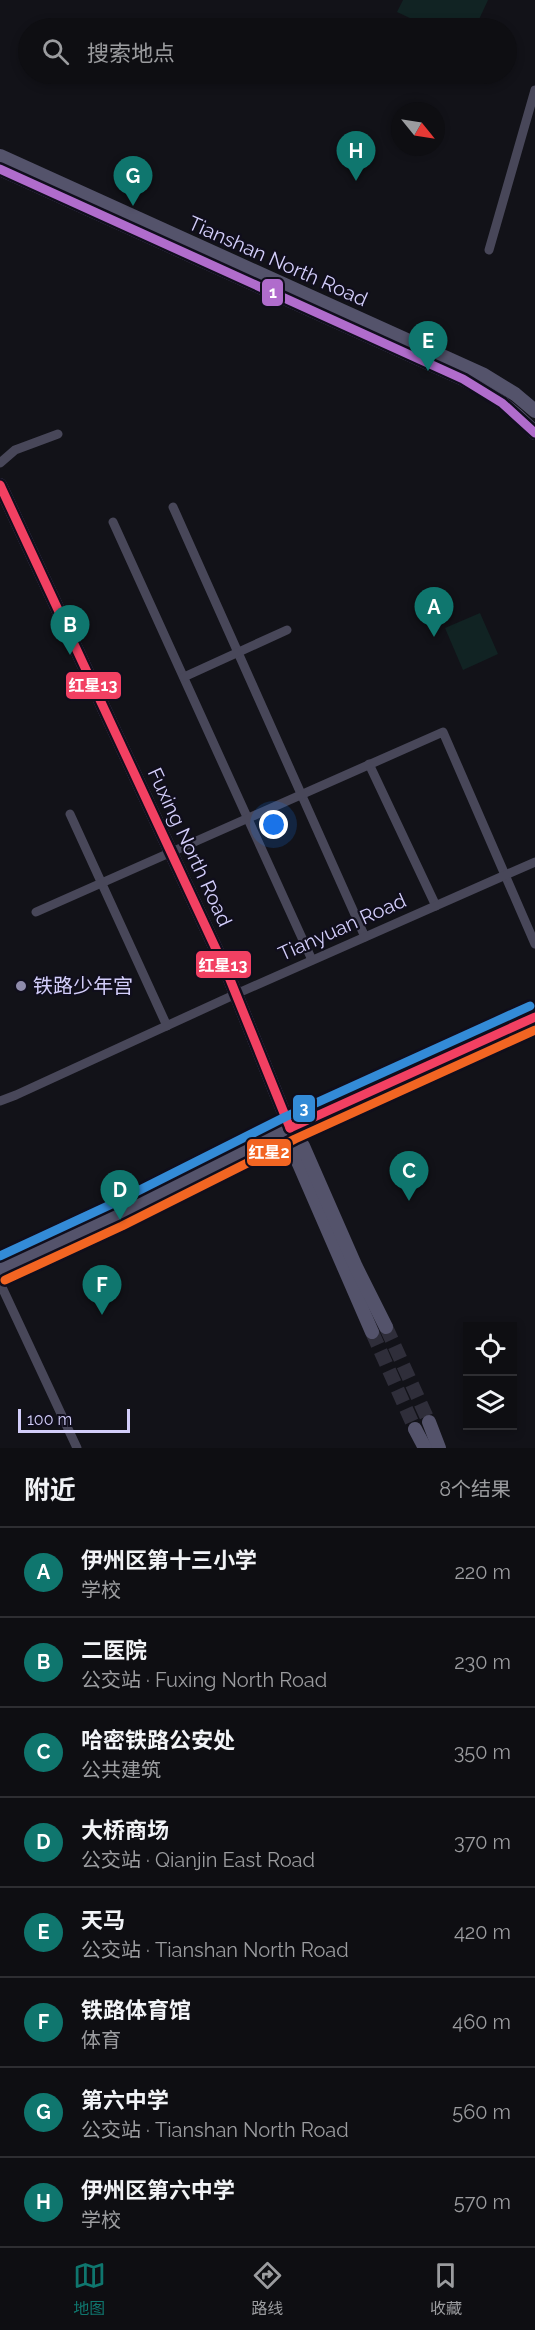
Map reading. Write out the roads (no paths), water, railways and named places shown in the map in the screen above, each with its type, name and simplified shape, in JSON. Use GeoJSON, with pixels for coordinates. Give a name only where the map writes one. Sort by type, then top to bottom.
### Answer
{"type":"FeatureCollection","features":[{"type":"Feature","properties":{"kind":"main road","name":"Tianshan North Road"},"geometry":{"type":"LineString","coordinates":[[0,156],[484,375],[515,394],[535,411]]}},
{"type":"Feature","properties":{"kind":"main road"},"geometry":{"type":"LineString","coordinates":[[0,169],[491,393],[514,410],[535,433]]}},
{"type":"Feature","properties":{"kind":"main road","name":"Fuxing North Road"},"geometry":{"type":"LineString","coordinates":[[0,485],[236,994],[290,1128],[296,1157],[372,1332]]}},
{"type":"Feature","properties":{"kind":"main road"},"geometry":{"type":"LineString","coordinates":[[0,1269],[117,1215],[290,1128],[535,1017]]}},
{"type":"Feature","properties":{"kind":"main road"},"geometry":{"type":"LineString","coordinates":[[290,1128],[303,1146],[356,1267],[386,1327]]}},
{"type":"Feature","properties":{"kind":"main road"},"geometry":{"type":"LineString","coordinates":[[429,1422],[439,1448]]}},
{"type":"Feature","properties":{"kind":"main road"},"geometry":{"type":"LineString","coordinates":[[415,1429],[425,1448]]}},
{"type":"Feature","properties":{"kind":"street"},"geometry":{"type":"LineString","coordinates":[[489,250],[535,90]]}},
{"type":"Feature","properties":{"kind":"street"},"geometry":{"type":"LineString","coordinates":[[0,463],[15,450],[58,434]]}},
{"type":"Feature","properties":{"kind":"street"},"geometry":{"type":"LineString","coordinates":[[173,507],[366,937]]}},
{"type":"Feature","properties":{"kind":"street"},"geometry":{"type":"LineString","coordinates":[[113,522],[312,960]]}},
{"type":"Feature","properties":{"kind":"street"},"geometry":{"type":"LineString","coordinates":[[184,677],[287,630]]}},
{"type":"Feature","properties":{"kind":"street"},"geometry":{"type":"LineString","coordinates":[[36,912],[443,732],[535,944]]}},
{"type":"Feature","properties":{"kind":"street"},"geometry":{"type":"LineString","coordinates":[[369,764],[436,906]]}},
{"type":"Feature","properties":{"kind":"street"},"geometry":{"type":"LineString","coordinates":[[70,814],[167,1026]]}},
{"type":"Feature","properties":{"kind":"street","name":"Tianyuan Road"},"geometry":{"type":"LineString","coordinates":[[0,1101],[535,862]]}},
{"type":"Feature","properties":{"kind":"street"},"geometry":{"type":"LineString","coordinates":[[0,1283],[77,1448]]}},
{"type":"Feature","properties":{"kind":"tunnel"},"geometry":{"type":"LineString","coordinates":[[386,1327],[429,1422]]}},
{"type":"Feature","properties":{"kind":"tunnel"},"geometry":{"type":"LineString","coordinates":[[372,1332],[415,1429]]}},
{"type":"Feature","properties":{"kind":"place","name":"伊州区第六中学"},"geometry":{"type":"Point","coordinates":[356,181]}},
{"type":"Feature","properties":{"kind":"place","name":"第六中学"},"geometry":{"type":"Point","coordinates":[133,206]}},
{"type":"Feature","properties":{"kind":"place","name":"天马"},"geometry":{"type":"Point","coordinates":[428,371]}},
{"type":"Feature","properties":{"kind":"place","name":"伊州区第十三小学"},"geometry":{"type":"Point","coordinates":[434,637]}},
{"type":"Feature","properties":{"kind":"place","name":"二医院"},"geometry":{"type":"Point","coordinates":[70,655]}},
{"type":"Feature","properties":{"kind":"place","name":"铁路少年宫"},"geometry":{"type":"Point","coordinates":[21,986]}},
{"type":"Feature","properties":{"kind":"place","name":"哈密铁路公安处"},"geometry":{"type":"Point","coordinates":[409,1201]}},
{"type":"Feature","properties":{"kind":"place","name":"大桥商场"},"geometry":{"type":"Point","coordinates":[120,1220]}},
{"type":"Feature","properties":{"kind":"place","name":"铁路体育馆"},"geometry":{"type":"Point","coordinates":[102,1315]}}]}
